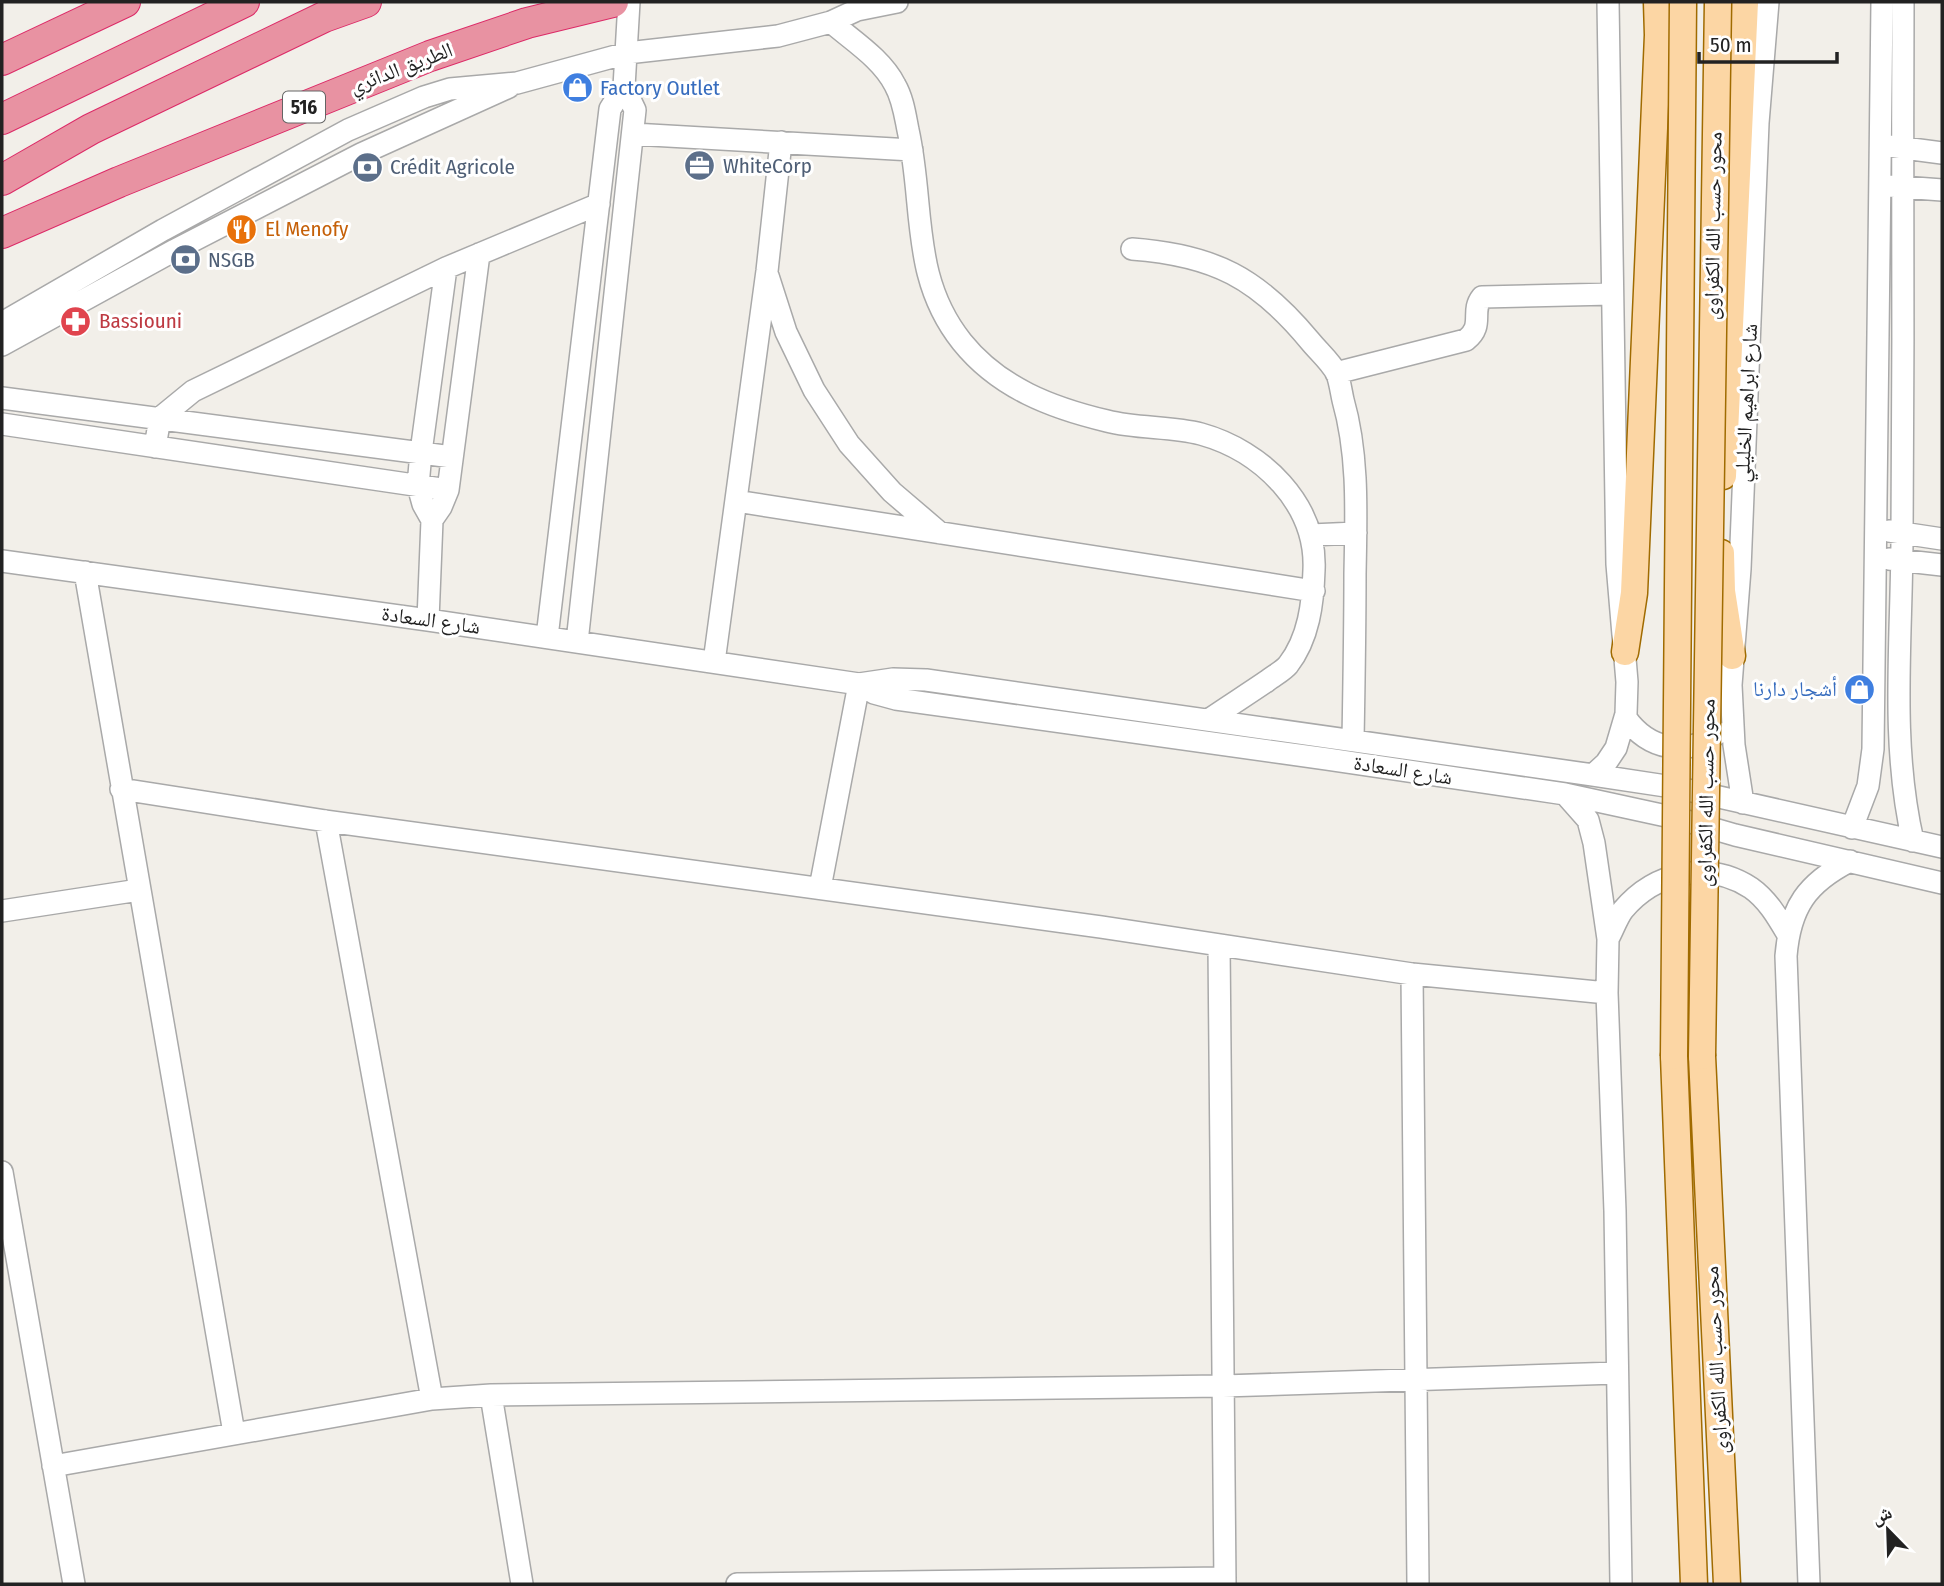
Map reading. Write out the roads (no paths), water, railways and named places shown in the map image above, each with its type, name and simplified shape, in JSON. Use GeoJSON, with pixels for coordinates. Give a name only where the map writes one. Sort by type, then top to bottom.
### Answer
{"type":"FeatureCollection","features":[{"type":"Feature","properties":{"kind":"highway"},"geometry":{"type":"LineString","coordinates":[[11,52],[125,2]]}},
{"type":"Feature","properties":{"kind":"highway"},"geometry":{"type":"LineString","coordinates":[[2,119],[244,2]]}},
{"type":"Feature","properties":{"kind":"highway"},"geometry":{"type":"LineString","coordinates":[[2,180],[91,129],[300,28],[366,2]]}},
{"type":"Feature","properties":{"kind":"highway","name":"الطريق الدائري"},"geometry":{"type":"LineString","coordinates":[[2,233],[118,182],[430,56],[527,23],[613,2]]}},
{"type":"Feature","properties":{"kind":"main road"},"geometry":{"type":"LineString","coordinates":[[1625,652],[1634,593],[1658,35],[1657,2]]}},
{"type":"Feature","properties":{"kind":"main road","name":"محور حسب الله الكفراوى"},"geometry":{"type":"LineString","coordinates":[[1684,2],[1674,1056],[1694,1584]]}},
{"type":"Feature","properties":{"kind":"main road","name":"محور حسب الله الكفراوى"},"geometry":{"type":"LineString","coordinates":[[1718,2],[1702,1056],[1727,1584]]}},
{"type":"Feature","properties":{"kind":"main road"},"geometry":{"type":"LineString","coordinates":[[1732,656],[1722,592],[1721,527],[1745,2]]}},
{"type":"Feature","properties":{"kind":"street"},"geometry":{"type":"LineString","coordinates":[[547,637],[610,109],[624,87],[629,2]]}},
{"type":"Feature","properties":{"kind":"street"},"geometry":{"type":"LineString","coordinates":[[2,323],[163,230],[348,130],[424,97],[450,89],[517,83],[627,53],[778,36],[831,22],[858,10],[897,2]]}},
{"type":"Feature","properties":{"kind":"street"},"geometry":{"type":"LineString","coordinates":[[1593,775],[1606,763],[1616,748],[1626,718],[1625,652],[1617,564],[1608,2]]}},
{"type":"Feature","properties":{"kind":"street","name":"شارع ابراهيم الخليلي"},"geometry":{"type":"LineString","coordinates":[[1743,803],[1732,716],[1732,656],[1740,569],[1758,123],[1768,2]]}},
{"type":"Feature","properties":{"kind":"street"},"geometry":{"type":"LineString","coordinates":[[1852,828],[1868,786],[1873,749],[1882,2]]}},
{"type":"Feature","properties":{"kind":"street"},"geometry":{"type":"LineString","coordinates":[[1903,2],[1900,762],[1913,841]]}},
{"type":"Feature","properties":{"kind":"street"},"geometry":{"type":"LineString","coordinates":[[831,22],[888,73],[901,99],[912,150],[922,251],[928,275],[947,321],[978,359],[1017,390],[1051,404],[1109,422],[1203,435],[1242,452],[1260,463],[1290,493],[1302,511],[1311,535],[1315,558],[1310,618],[1301,644],[1287,667],[1210,719]]}},
{"type":"Feature","properties":{"kind":"street"},"geometry":{"type":"LineString","coordinates":[[2,345],[175,250],[361,154],[517,83]]}},
{"type":"Feature","properties":{"kind":"street"},"geometry":{"type":"LineString","coordinates":[[577,642],[633,134],[635,110],[624,87]]}},
{"type":"Feature","properties":{"kind":"street"},"geometry":{"type":"LineString","coordinates":[[633,134],[912,150]]}},
{"type":"Feature","properties":{"kind":"street"},"geometry":{"type":"LineString","coordinates":[[714,662],[767,271],[780,142]]}},
{"type":"Feature","properties":{"kind":"street"},"geometry":{"type":"LineString","coordinates":[[1880,144],[1942,153]]}},
{"type":"Feature","properties":{"kind":"street"},"geometry":{"type":"LineString","coordinates":[[1880,186],[1942,190]]}},
{"type":"Feature","properties":{"kind":"street"},"geometry":{"type":"LineString","coordinates":[[155,447],[160,418],[193,391],[446,268],[599,204]]}},
{"type":"Feature","properties":{"kind":"street"},"geometry":{"type":"LineString","coordinates":[[163,230],[175,250]]}},
{"type":"Feature","properties":{"kind":"street"},"geometry":{"type":"LineString","coordinates":[[1132,249],[1164,251],[1198,258],[1259,289],[1285,311],[1336,373],[1354,451],[1356,533],[1353,740]]}},
{"type":"Feature","properties":{"kind":"street"},"geometry":{"type":"LineString","coordinates":[[432,520],[448,490],[479,254]]}},
{"type":"Feature","properties":{"kind":"street"},"geometry":{"type":"LineString","coordinates":[[428,620],[432,520],[423,504],[418,486],[446,268]]}},
{"type":"Feature","properties":{"kind":"street"},"geometry":{"type":"LineString","coordinates":[[767,271],[786,332],[814,390],[849,444],[892,492],[941,534]]}},
{"type":"Feature","properties":{"kind":"street"},"geometry":{"type":"LineString","coordinates":[[1336,373],[1466,340],[1474,334],[1478,302],[1482,297],[1612,294]]}},
{"type":"Feature","properties":{"kind":"street"},"geometry":{"type":"LineString","coordinates":[[2,398],[452,457]]}},
{"type":"Feature","properties":{"kind":"street"},"geometry":{"type":"LineString","coordinates":[[2,424],[448,490]]}},
{"type":"Feature","properties":{"kind":"street"},"geometry":{"type":"LineString","coordinates":[[736,501],[1314,591]]}},
{"type":"Feature","properties":{"kind":"street"},"geometry":{"type":"LineString","coordinates":[[1877,530],[1942,539]]}},
{"type":"Feature","properties":{"kind":"street"},"geometry":{"type":"LineString","coordinates":[[1311,535],[1356,533]]}},
{"type":"Feature","properties":{"kind":"street"},"geometry":{"type":"LineString","coordinates":[[1876,558],[1942,565]]}},
{"type":"Feature","properties":{"kind":"street","name":"شارع السعادة"},"geometry":{"type":"LineString","coordinates":[[2,561],[547,637],[859,684],[893,679],[926,680],[1593,775],[1679,788],[1942,847]]}},
{"type":"Feature","properties":{"kind":"street"},"geometry":{"type":"LineString","coordinates":[[85,572],[234,1433]]}},
{"type":"Feature","properties":{"kind":"street"},"geometry":{"type":"LineString","coordinates":[[820,888],[859,684]]}},
{"type":"Feature","properties":{"kind":"street","name":"شارع السعادة"},"geometry":{"type":"LineString","coordinates":[[859,684],[874,693],[896,699],[1565,794],[1942,883]]}},
{"type":"Feature","properties":{"kind":"street"},"geometry":{"type":"LineString","coordinates":[[1626,718],[1643,737],[1654,743],[1680,748],[1705,742],[1716,735],[1732,716]]}},
{"type":"Feature","properties":{"kind":"street"},"geometry":{"type":"LineString","coordinates":[[121,789],[326,821],[820,888],[1412,974],[1608,993]]}},
{"type":"Feature","properties":{"kind":"street"},"geometry":{"type":"LineString","coordinates":[[1565,794],[1588,820],[1594,843],[1608,939],[1621,1584]]}},
{"type":"Feature","properties":{"kind":"street"},"geometry":{"type":"LineString","coordinates":[[326,821],[432,1399]]}},
{"type":"Feature","properties":{"kind":"street"},"geometry":{"type":"LineString","coordinates":[[1809,1584],[1786,956],[1788,935],[1795,911],[1808,890],[1827,872],[1850,861]]}},
{"type":"Feature","properties":{"kind":"street"},"geometry":{"type":"LineString","coordinates":[[1608,939],[1621,912],[1641,891],[1667,877],[1696,872],[1725,876],[1752,889],[1772,909],[1788,935]]}},
{"type":"Feature","properties":{"kind":"street"},"geometry":{"type":"LineString","coordinates":[[2,911],[139,890]]}},
{"type":"Feature","properties":{"kind":"street"},"geometry":{"type":"LineString","coordinates":[[737,1584],[1225,1581],[1219,945]]}},
{"type":"Feature","properties":{"kind":"street"},"geometry":{"type":"LineString","coordinates":[[1412,974],[1418,1584]]}},
{"type":"Feature","properties":{"kind":"street"},"geometry":{"type":"LineString","coordinates":[[2,1172],[74,1584]]}},
{"type":"Feature","properties":{"kind":"street"},"geometry":{"type":"LineString","coordinates":[[53,1466],[432,1399],[491,1395],[1223,1387],[1616,1373]]}},
{"type":"Feature","properties":{"kind":"street"},"geometry":{"type":"LineString","coordinates":[[491,1395],[522,1584]]}},
{"type":"Feature","properties":{"kind":"place","name":"Factory Outlet"},"geometry":{"type":"Point","coordinates":[577,88]}},
{"type":"Feature","properties":{"kind":"place","name":"WhiteCorp"},"geometry":{"type":"Point","coordinates":[700,166]}},
{"type":"Feature","properties":{"kind":"place","name":"Crédit Agricole"},"geometry":{"type":"Point","coordinates":[367,167]}},
{"type":"Feature","properties":{"kind":"place","name":"El Menofy"},"geometry":{"type":"Point","coordinates":[242,229]}},
{"type":"Feature","properties":{"kind":"place","name":"NSGB"},"geometry":{"type":"Point","coordinates":[185,260]}},
{"type":"Feature","properties":{"kind":"place","name":"Bassiouni"},"geometry":{"type":"Point","coordinates":[76,321]}},
{"type":"Feature","properties":{"kind":"place","name":"أشجار دارنا"},"geometry":{"type":"Point","coordinates":[1860,689]}}]}
